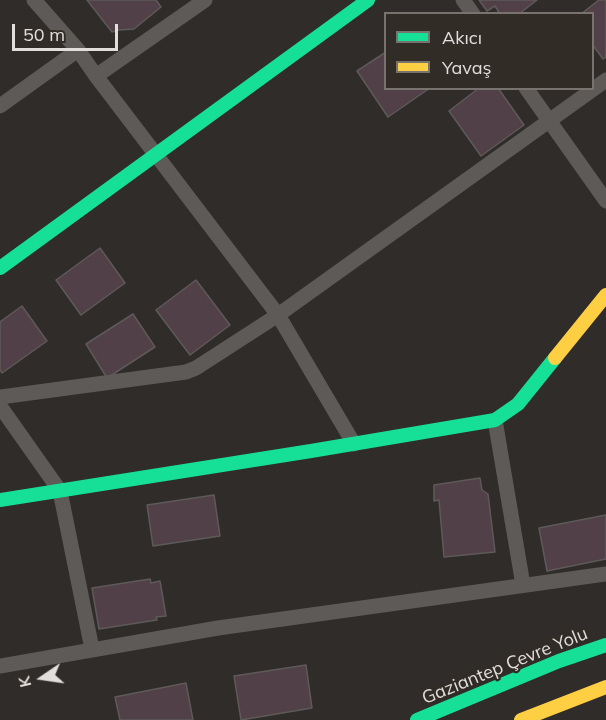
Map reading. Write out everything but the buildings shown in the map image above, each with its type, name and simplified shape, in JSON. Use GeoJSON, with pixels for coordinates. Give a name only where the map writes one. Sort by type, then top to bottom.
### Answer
{"type":"FeatureCollection","features":[{"type":"Feature","properties":{"kind":"main road"},"geometry":{"type":"LineString","coordinates":[[0,268],[368,0]]}},
{"type":"Feature","properties":{"kind":"main road"},"geometry":{"type":"LineString","coordinates":[[0,501],[495,420],[518,404],[606,295]]}},
{"type":"Feature","properties":{"kind":"main road","name":"Gaziantep Çevre Yolu"},"geometry":{"type":"LineString","coordinates":[[417,720],[559,661],[606,645]]}},
{"type":"Feature","properties":{"kind":"main road"},"geometry":{"type":"LineString","coordinates":[[521,720],[606,687]]}},
{"type":"Feature","properties":{"kind":"street"},"geometry":{"type":"LineString","coordinates":[[34,0],[78,50],[278,315],[354,444]]}},
{"type":"Feature","properties":{"kind":"street"},"geometry":{"type":"LineString","coordinates":[[96,76],[205,0]]}},
{"type":"Feature","properties":{"kind":"street"},"geometry":{"type":"LineString","coordinates":[[0,106],[78,50]]}},
{"type":"Feature","properties":{"kind":"street"},"geometry":{"type":"LineString","coordinates":[[527,90],[606,201]]}},
{"type":"Feature","properties":{"kind":"street"},"geometry":{"type":"LineString","coordinates":[[0,397],[186,372],[196,368],[278,315],[592,90]]}},
{"type":"Feature","properties":{"kind":"street"},"geometry":{"type":"LineString","coordinates":[[0,406],[60,491],[92,650]]}},
{"type":"Feature","properties":{"kind":"street"},"geometry":{"type":"LineString","coordinates":[[495,420],[523,585]]}},
{"type":"Feature","properties":{"kind":"street"},"geometry":{"type":"LineString","coordinates":[[0,666],[218,628],[606,573]]}},
{"type":"Feature","properties":{"kind":"traffic: fast"},"geometry":{"type":"LineString","coordinates":[[0,268],[368,0]]}},
{"type":"Feature","properties":{"kind":"traffic: fast"},"geometry":{"type":"LineString","coordinates":[[0,500],[495,420],[518,404],[555,358]]}},
{"type":"Feature","properties":{"kind":"traffic: fast"},"geometry":{"type":"LineString","coordinates":[[417,720],[559,661],[606,645]]}},
{"type":"Feature","properties":{"kind":"traffic: slow"},"geometry":{"type":"LineString","coordinates":[[555,358],[606,295]]}},
{"type":"Feature","properties":{"kind":"traffic: slow"},"geometry":{"type":"LineString","coordinates":[[521,720],[606,687]]}}]}
